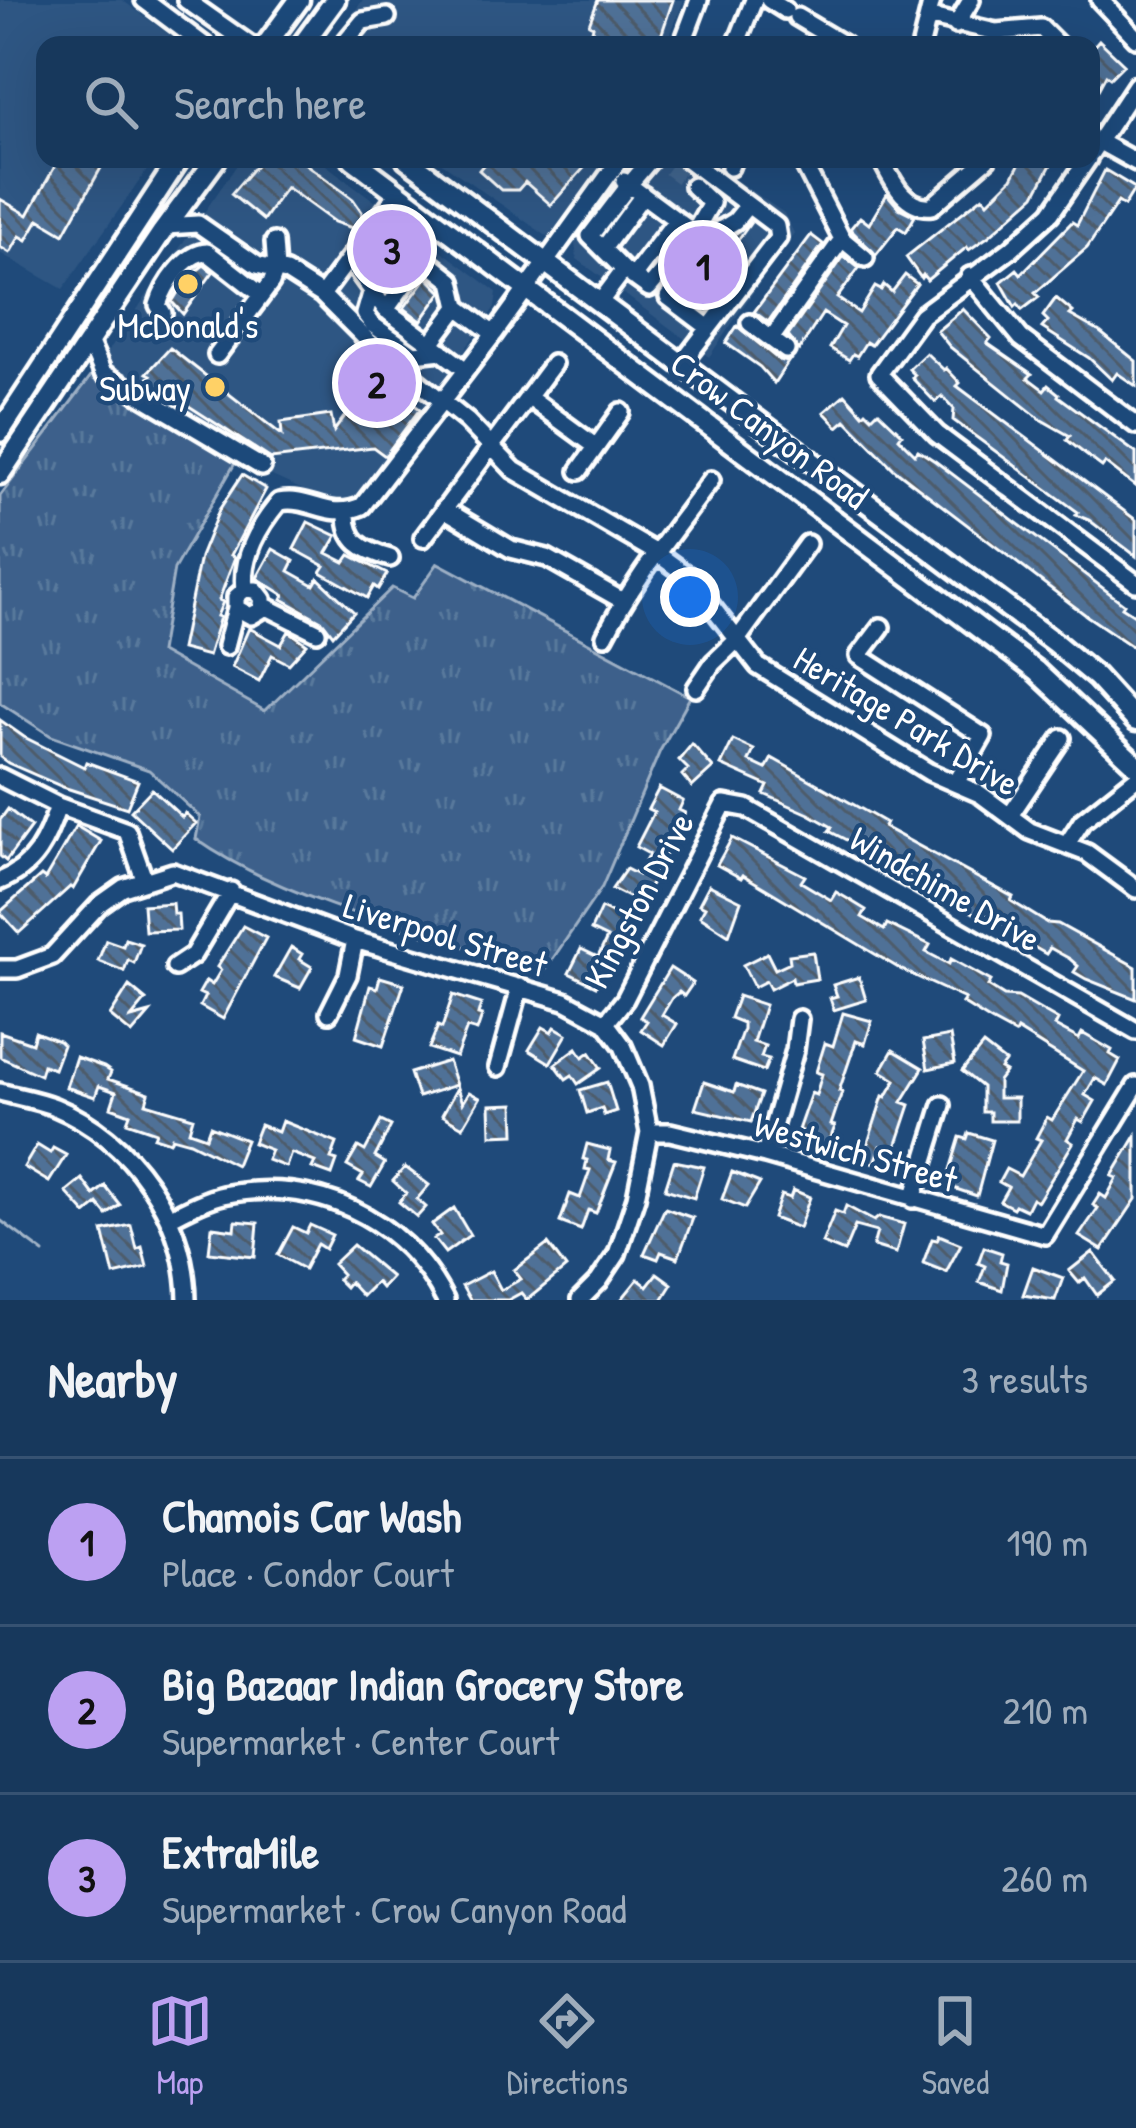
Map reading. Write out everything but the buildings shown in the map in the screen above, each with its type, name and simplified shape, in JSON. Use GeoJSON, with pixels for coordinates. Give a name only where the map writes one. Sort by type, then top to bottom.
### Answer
{"type":"FeatureCollection","features":[{"type":"Feature","properties":{"kind":"main road"},"geometry":{"type":"LineString","coordinates":[[273,36],[299,0]]}},
{"type":"Feature","properties":{"kind":"main road"},"geometry":{"type":"LineString","coordinates":[[309,36],[335,0]]}},
{"type":"Feature","properties":{"kind":"main road"},"geometry":{"type":"LineString","coordinates":[[0,432],[173,168]]}},
{"type":"Feature","properties":{"kind":"main road"},"geometry":{"type":"LineString","coordinates":[[0,474],[209,168]]}},
{"type":"Feature","properties":{"kind":"main road","name":"Crow Canyon Road"},"geometry":{"type":"LineString","coordinates":[[365,168],[1036,671],[1136,765]]}},
{"type":"Feature","properties":{"kind":"main road","name":"Crow Canyon Road"},"geometry":{"type":"LineString","coordinates":[[419,168],[1054,644],[1096,677],[1136,721]]}},
{"type":"Feature","properties":{"kind":"street"},"geometry":{"type":"LineString","coordinates":[[144,0],[192,36]]}},
{"type":"Feature","properties":{"kind":"street"},"geometry":{"type":"LineString","coordinates":[[186,0],[237,36]]}},
{"type":"Feature","properties":{"kind":"street"},"geometry":{"type":"LineString","coordinates":[[685,36],[699,0]]}},
{"type":"Feature","properties":{"kind":"street"},"geometry":{"type":"LineString","coordinates":[[740,36],[754,0]]}},
{"type":"Feature","properties":{"kind":"street"},"geometry":{"type":"LineString","coordinates":[[769,0],[824,36]]}},
{"type":"Feature","properties":{"kind":"street"},"geometry":{"type":"LineString","coordinates":[[956,25],[971,0]]}},
{"type":"Feature","properties":{"kind":"street"},"geometry":{"type":"LineString","coordinates":[[1100,0],[1136,38]]}},
{"type":"Feature","properties":{"kind":"street"},"geometry":{"type":"LineString","coordinates":[[932,8],[956,25],[996,32],[1041,28],[1049,36]]}},
{"type":"Feature","properties":{"kind":"street"},"geometry":{"type":"LineString","coordinates":[[350,36],[363,21],[387,17]]}},
{"type":"Feature","properties":{"kind":"street"},"geometry":{"type":"LineString","coordinates":[[1100,139],[1136,85]]}},
{"type":"Feature","properties":{"kind":"street"},"geometry":{"type":"LineString","coordinates":[[1100,153],[1136,162]]}},
{"type":"Feature","properties":{"kind":"street"},"geometry":{"type":"LineString","coordinates":[[226,646],[236,597],[244,589],[248,558],[262,523],[279,502],[293,499],[333,513],[362,506],[613,168]]}},
{"type":"Feature","properties":{"kind":"street"},"geometry":{"type":"LineString","coordinates":[[618,168],[636,190],[694,232]]}},
{"type":"Feature","properties":{"kind":"street"},"geometry":{"type":"LineString","coordinates":[[653,168],[590,236],[649,288],[711,203],[693,186]]}},
{"type":"Feature","properties":{"kind":"street"},"geometry":{"type":"LineString","coordinates":[[682,363],[778,238],[776,226],[699,168]]}},
{"type":"Feature","properties":{"kind":"street"},"geometry":{"type":"LineString","coordinates":[[806,168],[842,239],[866,258]]}},
{"type":"Feature","properties":{"kind":"street"},"geometry":{"type":"LineString","coordinates":[[886,168],[907,200],[921,207],[932,206],[976,168]]}},
{"type":"Feature","properties":{"kind":"street"},"geometry":{"type":"LineString","coordinates":[[1081,168],[1051,213],[922,315],[878,374],[937,434],[1136,583]]}},
{"type":"Feature","properties":{"kind":"street"},"geometry":{"type":"LineString","coordinates":[[322,296],[398,193]]}},
{"type":"Feature","properties":{"kind":"street"},"geometry":{"type":"LineString","coordinates":[[717,232],[748,205]]}},
{"type":"Feature","properties":{"kind":"street"},"geometry":{"type":"LineString","coordinates":[[600,302],[676,220]]}},
{"type":"Feature","properties":{"kind":"street","name":"Heritage Park Drive"},"geometry":{"type":"LineString","coordinates":[[166,226],[198,224],[257,265],[276,268],[322,296],[371,344],[443,400],[514,470],[688,576],[758,666],[929,772],[1011,814],[1048,841],[1067,844],[1136,889]]}},
{"type":"Feature","properties":{"kind":"street"},"geometry":{"type":"LineString","coordinates":[[770,339],[842,239]]}},
{"type":"Feature","properties":{"kind":"street"},"geometry":{"type":"LineString","coordinates":[[217,355],[276,268],[274,242]]}},
{"type":"Feature","properties":{"kind":"street"},"geometry":{"type":"LineString","coordinates":[[163,313],[158,305],[162,294],[196,253],[207,252],[230,278],[258,292]]}},
{"type":"Feature","properties":{"kind":"street"},"geometry":{"type":"LineString","coordinates":[[349,259],[386,310],[466,370]]}},
{"type":"Feature","properties":{"kind":"street"},"geometry":{"type":"LineString","coordinates":[[386,310],[423,259],[452,281],[458,307],[494,334]]}},
{"type":"Feature","properties":{"kind":"street"},"geometry":{"type":"LineString","coordinates":[[970,276],[1021,338],[1136,425]]}},
{"type":"Feature","properties":{"kind":"street"},"geometry":{"type":"LineString","coordinates":[[676,288],[668,297],[709,328]]}},
{"type":"Feature","properties":{"kind":"street"},"geometry":{"type":"LineString","coordinates":[[372,290],[364,314],[414,355],[437,347],[458,307]]}},
{"type":"Feature","properties":{"kind":"street"},"geometry":{"type":"LineString","coordinates":[[750,323],[786,350]]}},
{"type":"Feature","properties":{"kind":"street"},"geometry":{"type":"LineString","coordinates":[[90,343],[103,373],[262,467]]}},
{"type":"Feature","properties":{"kind":"street"},"geometry":{"type":"LineString","coordinates":[[423,538],[553,364]]}},
{"type":"Feature","properties":{"kind":"street"},"geometry":{"type":"LineString","coordinates":[[528,397],[595,446]]}},
{"type":"Feature","properties":{"kind":"street"},"geometry":{"type":"LineString","coordinates":[[579,471],[621,412]]}},
{"type":"Feature","properties":{"kind":"street"},"geometry":{"type":"LineString","coordinates":[[605,636],[655,552],[711,480]]}},
{"type":"Feature","properties":{"kind":"street"},"geometry":{"type":"LineString","coordinates":[[444,509],[511,549],[547,558],[622,601]]}},
{"type":"Feature","properties":{"kind":"street"},"geometry":{"type":"LineString","coordinates":[[347,512],[349,535],[356,543],[390,557]]}},
{"type":"Feature","properties":{"kind":"street"},"geometry":{"type":"LineString","coordinates":[[696,688],[807,544]]}},
{"type":"Feature","properties":{"kind":"street"},"geometry":{"type":"LineString","coordinates":[[244,589],[256,590],[263,605],[317,632]]}},
{"type":"Feature","properties":{"kind":"street"},"geometry":{"type":"LineString","coordinates":[[236,608],[251,616],[263,605]]}},
{"type":"Feature","properties":{"kind":"street"},"geometry":{"type":"LineString","coordinates":[[881,627],[859,656],[983,736],[956,783]]}},
{"type":"Feature","properties":{"kind":"street"},"geometry":{"type":"LineString","coordinates":[[1011,814],[1063,738]]}},
{"type":"Feature","properties":{"kind":"street"},"geometry":{"type":"LineString","coordinates":[[0,777],[58,806],[128,831],[144,879],[99,905],[52,956],[17,969],[0,969]]}},
{"type":"Feature","properties":{"kind":"street"},"geometry":{"type":"LineString","coordinates":[[1067,844],[1082,821],[1136,778]]}},
{"type":"Feature","properties":{"kind":"street","name":"Kingston Drive"},"geometry":{"type":"LineString","coordinates":[[606,1023],[625,999],[724,804]]}},
{"type":"Feature","properties":{"kind":"street","name":"Windchime Drive"},"geometry":{"type":"LineString","coordinates":[[724,804],[746,808],[1136,1031]]}},
{"type":"Feature","properties":{"kind":"street"},"geometry":{"type":"LineString","coordinates":[[0,881],[29,864],[39,852],[58,806]]}},
{"type":"Feature","properties":{"kind":"street","name":"Liverpool Street"},"geometry":{"type":"LineString","coordinates":[[144,879],[173,872],[355,940],[565,1000],[606,1023]]}},
{"type":"Feature","properties":{"kind":"street"},"geometry":{"type":"LineString","coordinates":[[175,967],[194,956],[231,891]]}},
{"type":"Feature","properties":{"kind":"street"},"geometry":{"type":"LineString","coordinates":[[329,1013],[348,975],[355,940]]}},
{"type":"Feature","properties":{"kind":"street"},"geometry":{"type":"LineString","coordinates":[[498,1067],[520,987]]}},
{"type":"Feature","properties":{"kind":"street"},"geometry":{"type":"LineString","coordinates":[[765,1155],[795,1050],[799,1019]]}},
{"type":"Feature","properties":{"kind":"street"},"geometry":{"type":"LineString","coordinates":[[580,1300],[617,1254],[636,1197],[649,1132],[640,1086],[623,1046],[606,1023]]}},
{"type":"Feature","properties":{"kind":"street","name":"Westwich Street"},"geometry":{"type":"LineString","coordinates":[[649,1132],[670,1132],[765,1155],[1045,1235],[1136,1086]]}},
{"type":"Feature","properties":{"kind":"street"},"geometry":{"type":"LineString","coordinates":[[0,1092],[55,1106],[98,1131],[134,1163],[171,1217],[187,1276],[187,1300]]}},
{"type":"Feature","properties":{"kind":"street"},"geometry":{"type":"LineString","coordinates":[[914,1198],[943,1105]]}},
{"type":"Feature","properties":{"kind":"street"},"geometry":{"type":"LineString","coordinates":[[171,1217],[218,1196],[261,1190],[328,1199],[382,1225],[408,1246],[445,1300]]}},
{"type":"Feature","properties":{"kind":"shaded area"},"geometry":{"type":"Polygon","coordinates":[[[0,0],[122,0],[171,36],[36,36],[36,168],[149,168],[63,289],[0,253],[0,0]]]}},
{"type":"Feature","properties":{"kind":"shaded area"},"geometry":{"type":"Polygon","coordinates":[[[363,0],[684,0],[670,36],[336,36],[363,0]]]}},
{"type":"Feature","properties":{"kind":"shaded area"},"geometry":{"type":"Polygon","coordinates":[[[235,168],[330,168],[497,292],[495,307],[424,416],[351,506],[340,507],[259,470],[91,376],[235,168]]]}},
{"type":"Feature","properties":{"kind":"shaded area"},"geometry":{"type":"Polygon","coordinates":[[[449,168],[600,168],[548,237],[449,168]]]}},
{"type":"Feature","properties":{"kind":"shaded area"},"geometry":{"type":"Polygon","coordinates":[[[630,168],[718,168],[784,213],[794,233],[709,357],[577,259],[575,243],[630,168]]]}},
{"type":"Feature","properties":{"kind":"green space"},"geometry":{"type":"Polygon","coordinates":[[[91,376],[238,458],[174,569],[160,652],[265,711],[392,588],[413,598],[438,563],[690,697],[660,751],[602,887],[545,970],[364,916],[232,862],[196,839],[200,817],[149,770],[51,736],[0,703],[0,496],[91,376]]]}},
{"type":"Feature","properties":{"kind":"waterway"},"geometry":{"type":"LineString","coordinates":[[0,1220],[44,1253]]}},
{"type":"Feature","properties":{"kind":"tunnel"},"geometry":{"type":"LineString","coordinates":[[669,168],[693,186]]}},
{"type":"Feature","properties":{"kind":"tunnel"},"geometry":{"type":"LineString","coordinates":[[676,288],[717,232]]}},
{"type":"Feature","properties":{"kind":"place","name":"ExtraMile"},"geometry":{"type":"Point","coordinates":[392,249]}},
{"type":"Feature","properties":{"kind":"place","name":"Chamois Car Wash"},"geometry":{"type":"Point","coordinates":[703,265]}},
{"type":"Feature","properties":{"kind":"place","name":"McDonald's"},"geometry":{"type":"Point","coordinates":[188,284]}},
{"type":"Feature","properties":{"kind":"place","name":"Big Bazaar Indian Grocery Store"},"geometry":{"type":"Point","coordinates":[377,383]}},
{"type":"Feature","properties":{"kind":"place","name":"Subway"},"geometry":{"type":"Point","coordinates":[215,387]}}]}
